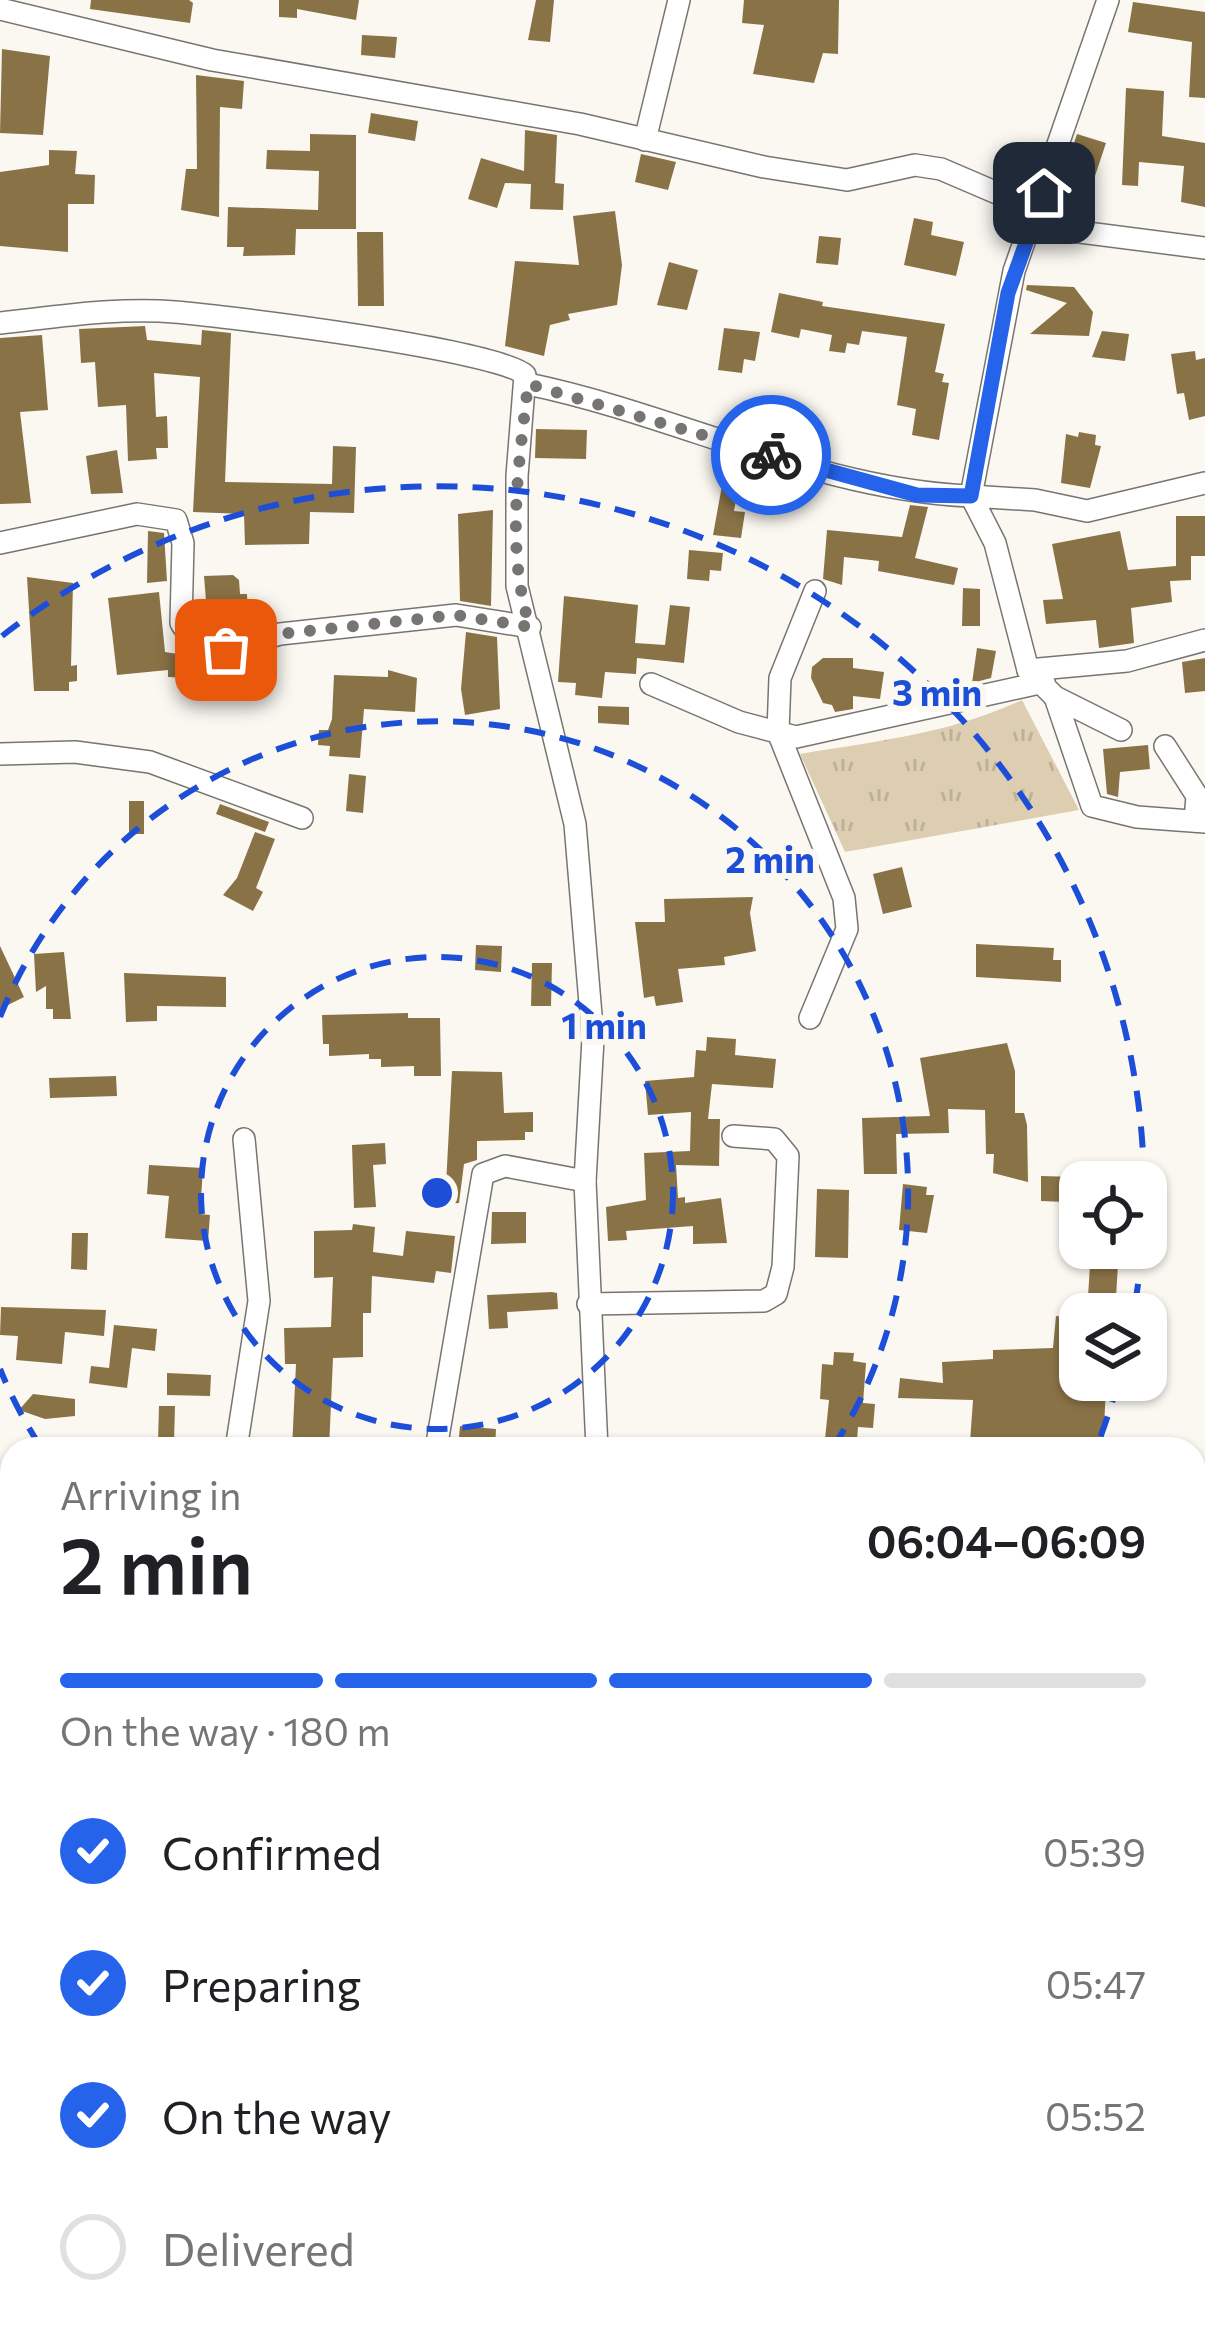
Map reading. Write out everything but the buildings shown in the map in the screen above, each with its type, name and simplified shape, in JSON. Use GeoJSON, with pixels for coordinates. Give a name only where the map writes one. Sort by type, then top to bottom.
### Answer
{"type":"FeatureCollection","features":[{"type":"Feature","properties":{"kind":"street"},"geometry":{"type":"LineString","coordinates":[[645,140],[679,0]]}},
{"type":"Feature","properties":{"kind":"street"},"geometry":{"type":"LineString","coordinates":[[1108,0],[1008,293],[971,496],[995,544],[1042,683],[1092,806],[1137,817],[1200,821],[1197,796],[1166,746]]}},
{"type":"Feature","properties":{"kind":"street"},"geometry":{"type":"LineString","coordinates":[[0,9],[212,60],[847,180],[928,167],[1011,199],[1033,223],[1205,248]]}},
{"type":"Feature","properties":{"kind":"street"},"geometry":{"type":"LineString","coordinates":[[1011,199],[1044,193]]}},
{"type":"Feature","properties":{"kind":"street"},"geometry":{"type":"LineString","coordinates":[[0,322],[171,311],[502,362],[517,366],[528,384],[516,543],[518,586],[575,824],[592,1039],[585,1181],[596,1437]]}},
{"type":"Feature","properties":{"kind":"street"},"geometry":{"type":"LineString","coordinates":[[528,384],[663,419],[825,473],[917,495],[1035,500],[1087,512],[1205,483]]}},
{"type":"Feature","properties":{"kind":"street"},"geometry":{"type":"LineString","coordinates":[[0,543],[137,514],[176,520],[183,543],[181,623],[193,641],[209,648],[456,615],[530,627]]}},
{"type":"Feature","properties":{"kind":"street"},"geometry":{"type":"LineString","coordinates":[[810,1018],[847,928],[844,898],[778,732],[780,678],[815,591]]}},
{"type":"Feature","properties":{"kind":"street"},"geometry":{"type":"LineString","coordinates":[[651,684],[796,737],[874,723],[932,704],[1042,683],[1205,640]]}},
{"type":"Feature","properties":{"kind":"street"},"geometry":{"type":"LineString","coordinates":[[1042,683],[1121,730]]}},
{"type":"Feature","properties":{"kind":"street"},"geometry":{"type":"LineString","coordinates":[[0,754],[75,752],[150,762],[302,818]]}},
{"type":"Feature","properties":{"kind":"street"},"geometry":{"type":"LineString","coordinates":[[588,1304],[764,1301],[776,1294],[783,1267],[788,1156],[774,1139],[733,1136]]}},
{"type":"Feature","properties":{"kind":"street"},"geometry":{"type":"LineString","coordinates":[[238,1437],[259,1301],[244,1139]]}},
{"type":"Feature","properties":{"kind":"street"},"geometry":{"type":"LineString","coordinates":[[438,1437],[483,1174],[505,1166],[585,1181]]}},
{"type":"Feature","properties":{"kind":"green space"},"geometry":{"type":"Polygon","coordinates":[[[1022,700],[1079,810],[845,852],[800,754],[940,729],[1022,700]]]}},
{"type":"Feature","properties":{"kind":"way so far"},"geometry":{"type":"LineString","coordinates":[[226,650],[280,634],[456,615],[530,627],[518,586],[516,543],[528,384],[663,419],[771,455]]}},
{"type":"Feature","properties":{"kind":"route"},"geometry":{"type":"LineString","coordinates":[[771,455],[917,495],[971,496],[1008,293],[1044,193]]}}]}
